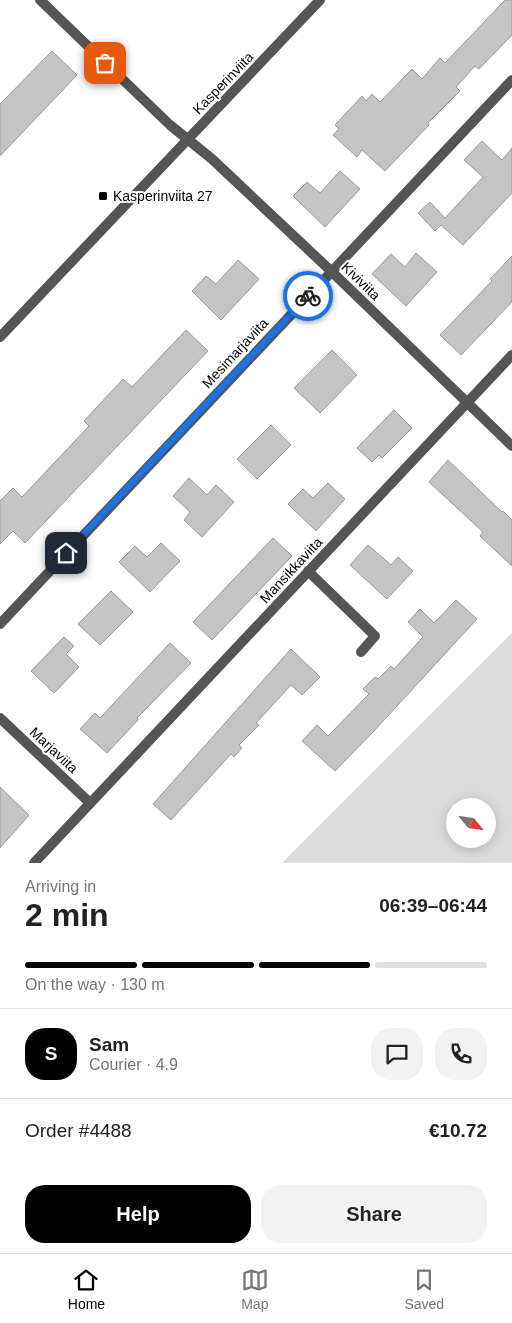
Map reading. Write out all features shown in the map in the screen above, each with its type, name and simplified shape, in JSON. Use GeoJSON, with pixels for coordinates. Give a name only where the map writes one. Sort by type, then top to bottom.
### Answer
{"type":"FeatureCollection","features":[{"type":"Feature","properties":{"kind":"street","name":"Kiviviita"},"geometry":{"type":"LineString","coordinates":[[40,0],[170,125],[212,159],[331,271],[512,446]]}},
{"type":"Feature","properties":{"kind":"street","name":"Kasperinviita"},"geometry":{"type":"LineString","coordinates":[[0,337],[320,0]]}},
{"type":"Feature","properties":{"kind":"street","name":"Mesimarjaviita"},"geometry":{"type":"LineString","coordinates":[[0,624],[512,80]]}},
{"type":"Feature","properties":{"kind":"street","name":"Mansikkaviita"},"geometry":{"type":"LineString","coordinates":[[34,863],[89,802],[512,355]]}},
{"type":"Feature","properties":{"kind":"street"},"geometry":{"type":"LineString","coordinates":[[308,571],[375,636],[361,652]]}},
{"type":"Feature","properties":{"kind":"street","name":"Marjaviita"},"geometry":{"type":"LineString","coordinates":[[0,718],[89,802]]}},
{"type":"Feature","properties":{"kind":"shaded area"},"geometry":{"type":"Polygon","coordinates":[[[512,633],[512,863],[282,863],[512,633]]]}},
{"type":"Feature","properties":{"kind":"building"},"geometry":{"type":"Polygon","coordinates":[[[505,0],[512,0],[512,35],[479,69],[475,66],[456,87],[460,91],[385,171],[362,150],[357,157],[333,135],[339,129],[335,125],[362,96],[366,101],[372,94],[380,102],[412,69],[422,79],[440,58],[445,63],[505,0]]]}},
{"type":"Feature","properties":{"kind":"building"},"geometry":{"type":"Polygon","coordinates":[[[52,51],[77,75],[0,156],[0,104],[52,51]]]}},
{"type":"Feature","properties":{"kind":"building"},"geometry":{"type":"Polygon","coordinates":[[[482,141],[502,160],[512,148],[512,193],[463,245],[441,225],[435,231],[418,213],[430,202],[445,218],[483,177],[464,160],[482,141]]]}},
{"type":"Feature","properties":{"kind":"building"},"geometry":{"type":"Polygon","coordinates":[[[340,171],[360,189],[325,227],[293,196],[307,182],[320,193],[340,171]]]}},
{"type":"Feature","properties":{"kind":"building"},"geometry":{"type":"Polygon","coordinates":[[[416,253],[437,272],[406,306],[372,274],[391,254],[405,267],[416,253]]]}},
{"type":"Feature","properties":{"kind":"building"},"geometry":{"type":"Polygon","coordinates":[[[512,256],[512,302],[461,355],[440,335],[492,281],[490,279],[512,256]]]}},
{"type":"Feature","properties":{"kind":"building"},"geometry":{"type":"Polygon","coordinates":[[[238,260],[259,279],[221,320],[192,291],[206,276],[216,284],[238,260]]]}},
{"type":"Feature","properties":{"kind":"building"},"geometry":{"type":"Polygon","coordinates":[[[186,330],[208,351],[25,543],[13,531],[0,544],[0,501],[13,488],[22,497],[89,426],[84,421],[123,379],[132,387],[186,330]]]}},
{"type":"Feature","properties":{"kind":"building"},"geometry":{"type":"Polygon","coordinates":[[[332,350],[357,375],[320,413],[294,388],[332,350]]]}},
{"type":"Feature","properties":{"kind":"building"},"geometry":{"type":"Polygon","coordinates":[[[394,410],[412,428],[382,458],[379,455],[372,462],[357,448],[394,410]]]}},
{"type":"Feature","properties":{"kind":"building"},"geometry":{"type":"Polygon","coordinates":[[[271,425],[291,445],[257,479],[237,459],[271,425]]]}},
{"type":"Feature","properties":{"kind":"building"},"geometry":{"type":"Polygon","coordinates":[[[448,460],[512,520],[512,566],[480,536],[483,532],[429,482],[448,460]]]}},
{"type":"Feature","properties":{"kind":"building"},"geometry":{"type":"Polygon","coordinates":[[[189,478],[207,495],[216,485],[234,502],[202,537],[184,520],[190,512],[173,496],[189,478]]]}},
{"type":"Feature","properties":{"kind":"building"},"geometry":{"type":"Polygon","coordinates":[[[328,483],[345,499],[316,531],[288,504],[303,489],[313,498],[328,483]]]}},
{"type":"Feature","properties":{"kind":"building"},"geometry":{"type":"Polygon","coordinates":[[[273,538],[292,556],[212,640],[193,622],[273,538]]]}},
{"type":"Feature","properties":{"kind":"building"},"geometry":{"type":"Polygon","coordinates":[[[161,543],[180,561],[150,592],[119,562],[135,546],[147,557],[161,543]]]}},
{"type":"Feature","properties":{"kind":"building"},"geometry":{"type":"Polygon","coordinates":[[[368,545],[391,565],[398,557],[413,571],[387,599],[350,565],[368,545]]]}},
{"type":"Feature","properties":{"kind":"building"},"geometry":{"type":"Polygon","coordinates":[[[111,591],[133,612],[100,645],[78,624],[111,591]]]}},
{"type":"Feature","properties":{"kind":"building"},"geometry":{"type":"Polygon","coordinates":[[[456,600],[477,619],[335,771],[302,741],[317,725],[328,736],[369,694],[363,689],[375,677],[378,679],[391,666],[394,669],[423,637],[408,622],[420,609],[434,623],[456,600]]]}},
{"type":"Feature","properties":{"kind":"building"},"geometry":{"type":"Polygon","coordinates":[[[64,637],[74,646],[66,654],[79,667],[54,693],[31,671],[64,637]]]}},
{"type":"Feature","properties":{"kind":"building"},"geometry":{"type":"Polygon","coordinates":[[[170,643],[191,663],[137,718],[138,720],[107,753],[80,729],[95,713],[100,718],[170,643]]]}},
{"type":"Feature","properties":{"kind":"building"},"geometry":{"type":"Polygon","coordinates":[[[291,649],[320,677],[302,695],[291,685],[256,723],[259,725],[239,745],[242,748],[234,757],[231,754],[171,820],[153,804],[291,649]]]}},
{"type":"Feature","properties":{"kind":"building"},"geometry":{"type":"Polygon","coordinates":[[[0,787],[29,815],[0,848],[0,787]]]}},
{"type":"Feature","properties":{"kind":"way so far"},"geometry":{"type":"LineString","coordinates":[[105,63],[170,125],[212,159],[331,271],[308,296]]}},
{"type":"Feature","properties":{"kind":"place","name":"Kasperinviita 27"},"geometry":{"type":"Point","coordinates":[103,196]}},
{"type":"Feature","properties":{"kind":"route"},"geometry":{"type":"LineString","coordinates":[[66,553],[308,296]]}}]}
